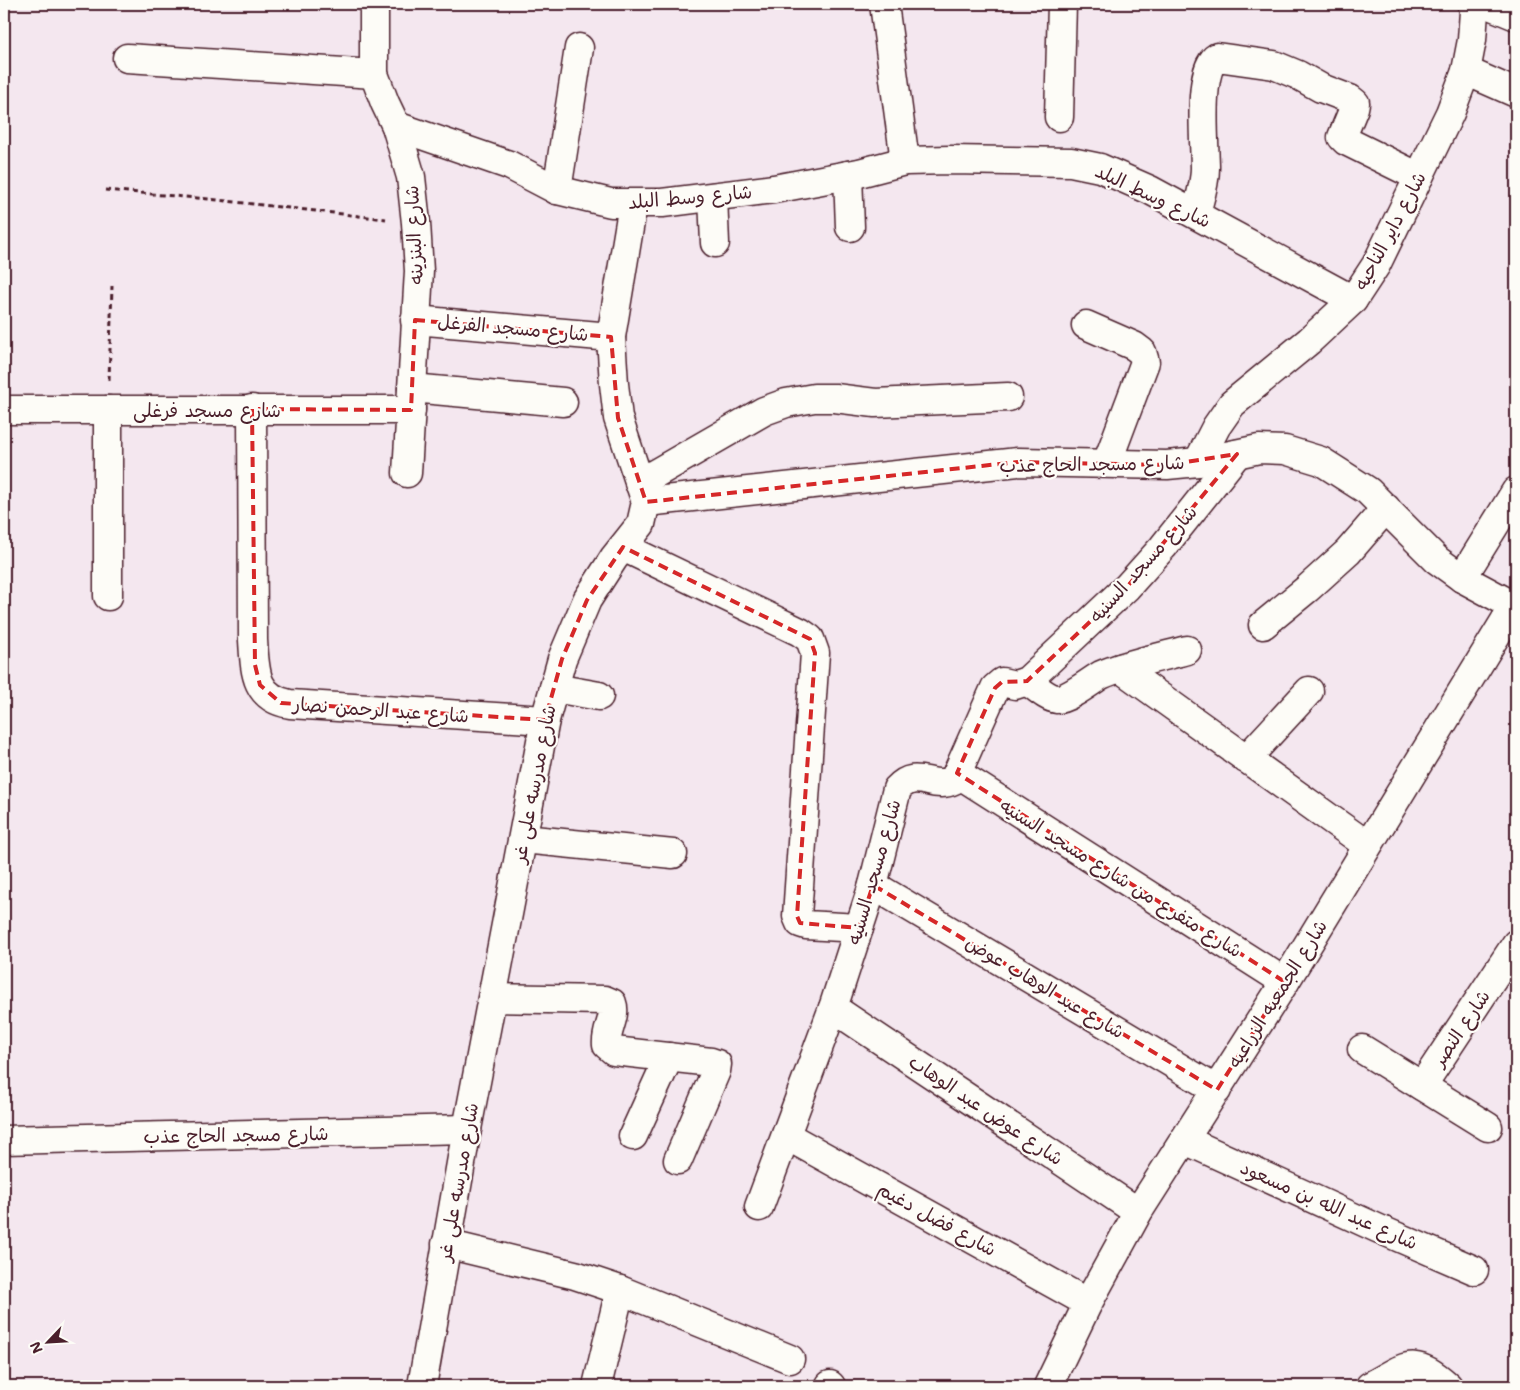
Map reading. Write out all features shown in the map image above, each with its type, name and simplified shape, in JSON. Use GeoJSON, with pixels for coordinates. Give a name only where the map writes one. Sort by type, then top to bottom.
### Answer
{"type":"FeatureCollection","features":[{"type":"Feature","properties":{"kind":"street","name":"شارع البنزينه"},"geometry":{"type":"LineString","coordinates":[[374,4],[374,74],[396,126],[411,177],[416,223],[419,271],[407,473]]}},
{"type":"Feature","properties":{"kind":"street"},"geometry":{"type":"LineString","coordinates":[[884,4],[904,162]]}},
{"type":"Feature","properties":{"kind":"street"},"geometry":{"type":"LineString","coordinates":[[1059,117],[1062,4]]}},
{"type":"Feature","properties":{"kind":"street","name":"شارع داير الناحيه"},"geometry":{"type":"LineString","coordinates":[[1198,462],[1216,427],[1232,404],[1310,341],[1353,300],[1376,266],[1450,114],[1466,71],[1472,40],[1474,10],[1472,4]]}},
{"type":"Feature","properties":{"kind":"street"},"geometry":{"type":"LineString","coordinates":[[1487,4],[1516,16]]}},
{"type":"Feature","properties":{"kind":"street"},"geometry":{"type":"LineString","coordinates":[[557,190],[579,48]]}},
{"type":"Feature","properties":{"kind":"street"},"geometry":{"type":"LineString","coordinates":[[1196,213],[1202,192],[1205,170],[1203,117],[1205,88],[1212,59],[1217,57],[1274,65],[1298,75],[1320,88],[1350,100],[1355,103],[1354,108],[1342,137],[1346,141],[1419,177]]}},
{"type":"Feature","properties":{"kind":"street"},"geometry":{"type":"LineString","coordinates":[[127,58],[374,74]]}},
{"type":"Feature","properties":{"kind":"street"},"geometry":{"type":"LineString","coordinates":[[1466,71],[1516,93]]}},
{"type":"Feature","properties":{"kind":"street","name":"شارع وسط البلد"},"geometry":{"type":"LineString","coordinates":[[396,126],[509,165],[557,190],[611,203],[662,203],[774,190],[904,162],[951,160],[1071,162],[1100,168],[1150,190],[1196,213],[1353,300]]}},
{"type":"Feature","properties":{"kind":"street"},"geometry":{"type":"LineString","coordinates":[[848,175],[850,228]]}},
{"type":"Feature","properties":{"kind":"street"},"geometry":{"type":"LineString","coordinates":[[713,197],[716,243]]}},
{"type":"Feature","properties":{"kind":"street"},"geometry":{"type":"LineString","coordinates":[[633,204],[611,336],[618,418],[642,492],[764,411],[786,403],[814,398],[835,398],[876,403],[1008,397]]}},
{"type":"Feature","properties":{"kind":"street","name":"شارع مسجد الفرغل"},"geometry":{"type":"LineString","coordinates":[[415,320],[611,336]]}},
{"type":"Feature","properties":{"kind":"street"},"geometry":{"type":"LineString","coordinates":[[1086,325],[1134,346],[1142,352],[1145,362],[1107,464]]}},
{"type":"Feature","properties":{"kind":"street","name":"شارع مسجد فرغلى"},"geometry":{"type":"LineString","coordinates":[[4,410],[252,409],[412,399],[563,402]]}},
{"type":"Feature","properties":{"kind":"street","name":"شارع عبد الرحمن نصار"},"geometry":{"type":"LineString","coordinates":[[252,409],[254,648],[257,676],[265,693],[272,699],[290,704],[545,720]]}},
{"type":"Feature","properties":{"kind":"street"},"geometry":{"type":"LineString","coordinates":[[108,410],[108,596]]}},
{"type":"Feature","properties":{"kind":"street","name":"شارع مسجد الحاج عذب"},"geometry":{"type":"LineString","coordinates":[[642,492],[1018,462],[1167,465],[1198,462],[1259,449],[1285,450],[1321,461],[1368,491],[1437,560],[1462,578],[1515,607]]}},
{"type":"Feature","properties":{"kind":"street","name":"شارع مسجد السنيه"},"geometry":{"type":"LineString","coordinates":[[1028,681],[1127,587],[1168,540],[1237,454]]}},
{"type":"Feature","properties":{"kind":"street"},"geometry":{"type":"LineString","coordinates":[[1462,578],[1516,491]]}},
{"type":"Feature","properties":{"kind":"street","name":"شارع مدرسه على غر"},"geometry":{"type":"LineString","coordinates":[[422,1386],[467,1129],[545,720],[562,659],[587,600],[641,524],[642,492]]}},
{"type":"Feature","properties":{"kind":"street"},"geometry":{"type":"LineString","coordinates":[[1263,625],[1307,590],[1348,552],[1386,508]]}},
{"type":"Feature","properties":{"kind":"street"},"geometry":{"type":"LineString","coordinates":[[623,547],[800,632],[810,640],[816,653],[797,916],[800,923],[806,925],[859,928]]}},
{"type":"Feature","properties":{"kind":"street","name":"شارع الجمعيه الزراعيه"},"geometry":{"type":"LineString","coordinates":[[1048,1386],[1088,1303],[1138,1212],[1286,982],[1515,607]]}},
{"type":"Feature","properties":{"kind":"street"},"geometry":{"type":"LineString","coordinates":[[957,773],[995,688],[1002,682],[1015,685],[1028,681],[1048,695],[1058,699],[1102,675],[1120,668],[1186,650]]}},
{"type":"Feature","properties":{"kind":"street"},"geometry":{"type":"LineString","coordinates":[[1120,668],[1368,845]]}},
{"type":"Feature","properties":{"kind":"street"},"geometry":{"type":"LineString","coordinates":[[554,688],[599,696]]}},
{"type":"Feature","properties":{"kind":"street"},"geometry":{"type":"LineString","coordinates":[[1246,759],[1309,691]]}},
{"type":"Feature","properties":{"kind":"street","name":"شارع مسجد السنيه"},"geometry":{"type":"LineString","coordinates":[[759,1207],[833,1008],[873,885],[896,789],[904,781],[916,778],[946,784],[954,780],[957,773]]}},
{"type":"Feature","properties":{"kind":"street","name":"شارع متفرع من شارع مسجد السنيه"},"geometry":{"type":"LineString","coordinates":[[957,773],[1286,982]]}},
{"type":"Feature","properties":{"kind":"street"},"geometry":{"type":"LineString","coordinates":[[523,839],[673,854]]}},
{"type":"Feature","properties":{"kind":"street","name":"شارع عبد الوهاب عوض"},"geometry":{"type":"LineString","coordinates":[[873,885],[1217,1090]]}},
{"type":"Feature","properties":{"kind":"street","name":"شارع النصر"},"geometry":{"type":"LineString","coordinates":[[1422,1086],[1516,944]]}},
{"type":"Feature","properties":{"kind":"street"},"geometry":{"type":"LineString","coordinates":[[493,998],[605,1000],[612,1003],[614,1009],[606,1038],[607,1045],[614,1051],[669,1056],[717,1064],[716,1071],[678,1160]]}},
{"type":"Feature","properties":{"kind":"street","name":"شارع عوض عبد الوهاب"},"geometry":{"type":"LineString","coordinates":[[833,1008],[1138,1212]]}},
{"type":"Feature","properties":{"kind":"street","name":"شارع النصر"},"geometry":{"type":"LineString","coordinates":[[1362,1049],[1488,1126]]}},
{"type":"Feature","properties":{"kind":"street"},"geometry":{"type":"LineString","coordinates":[[633,1136],[669,1056]]}},
{"type":"Feature","properties":{"kind":"street","name":"شارع مسجد الحاج عذب"},"geometry":{"type":"LineString","coordinates":[[4,1140],[467,1129]]}},
{"type":"Feature","properties":{"kind":"street","name":"شارع فضل دغيم"},"geometry":{"type":"LineString","coordinates":[[787,1136],[1088,1303]]}},
{"type":"Feature","properties":{"kind":"street","name":"شارع عبد الله بن مسعود"},"geometry":{"type":"LineString","coordinates":[[1185,1140],[1368,1224],[1474,1270]]}},
{"type":"Feature","properties":{"kind":"street"},"geometry":{"type":"LineString","coordinates":[[446,1244],[575,1275],[620,1290],[790,1359]]}},
{"type":"Feature","properties":{"kind":"street"},"geometry":{"type":"LineString","coordinates":[[597,1386],[620,1290]]}},
{"type":"Feature","properties":{"kind":"street"},"geometry":{"type":"LineString","coordinates":[[1370,1386],[1400,1368],[1416,1367],[1431,1371],[1448,1386]]}},
{"type":"Feature","properties":{"kind":"path"},"geometry":{"type":"LineString","coordinates":[[105,190],[209,199],[416,223]]}},
{"type":"Feature","properties":{"kind":"path"},"geometry":{"type":"LineString","coordinates":[[108,410],[112,286]]}},
{"type":"Feature","properties":{"kind":"highlighted area"},"geometry":{"type":"Polygon","coordinates":[[[415,320],[611,337],[618,418],[646,502],[1018,462],[1167,465],[1237,454],[1127,587],[1027,681],[1002,682],[995,688],[957,773],[1285,982],[1217,1090],[873,885],[859,928],[800,923],[797,916],[815,653],[810,639],[623,547],[587,600],[562,659],[545,720],[281,703],[260,685],[255,665],[252,409],[411,410],[415,320]]]}}]}
